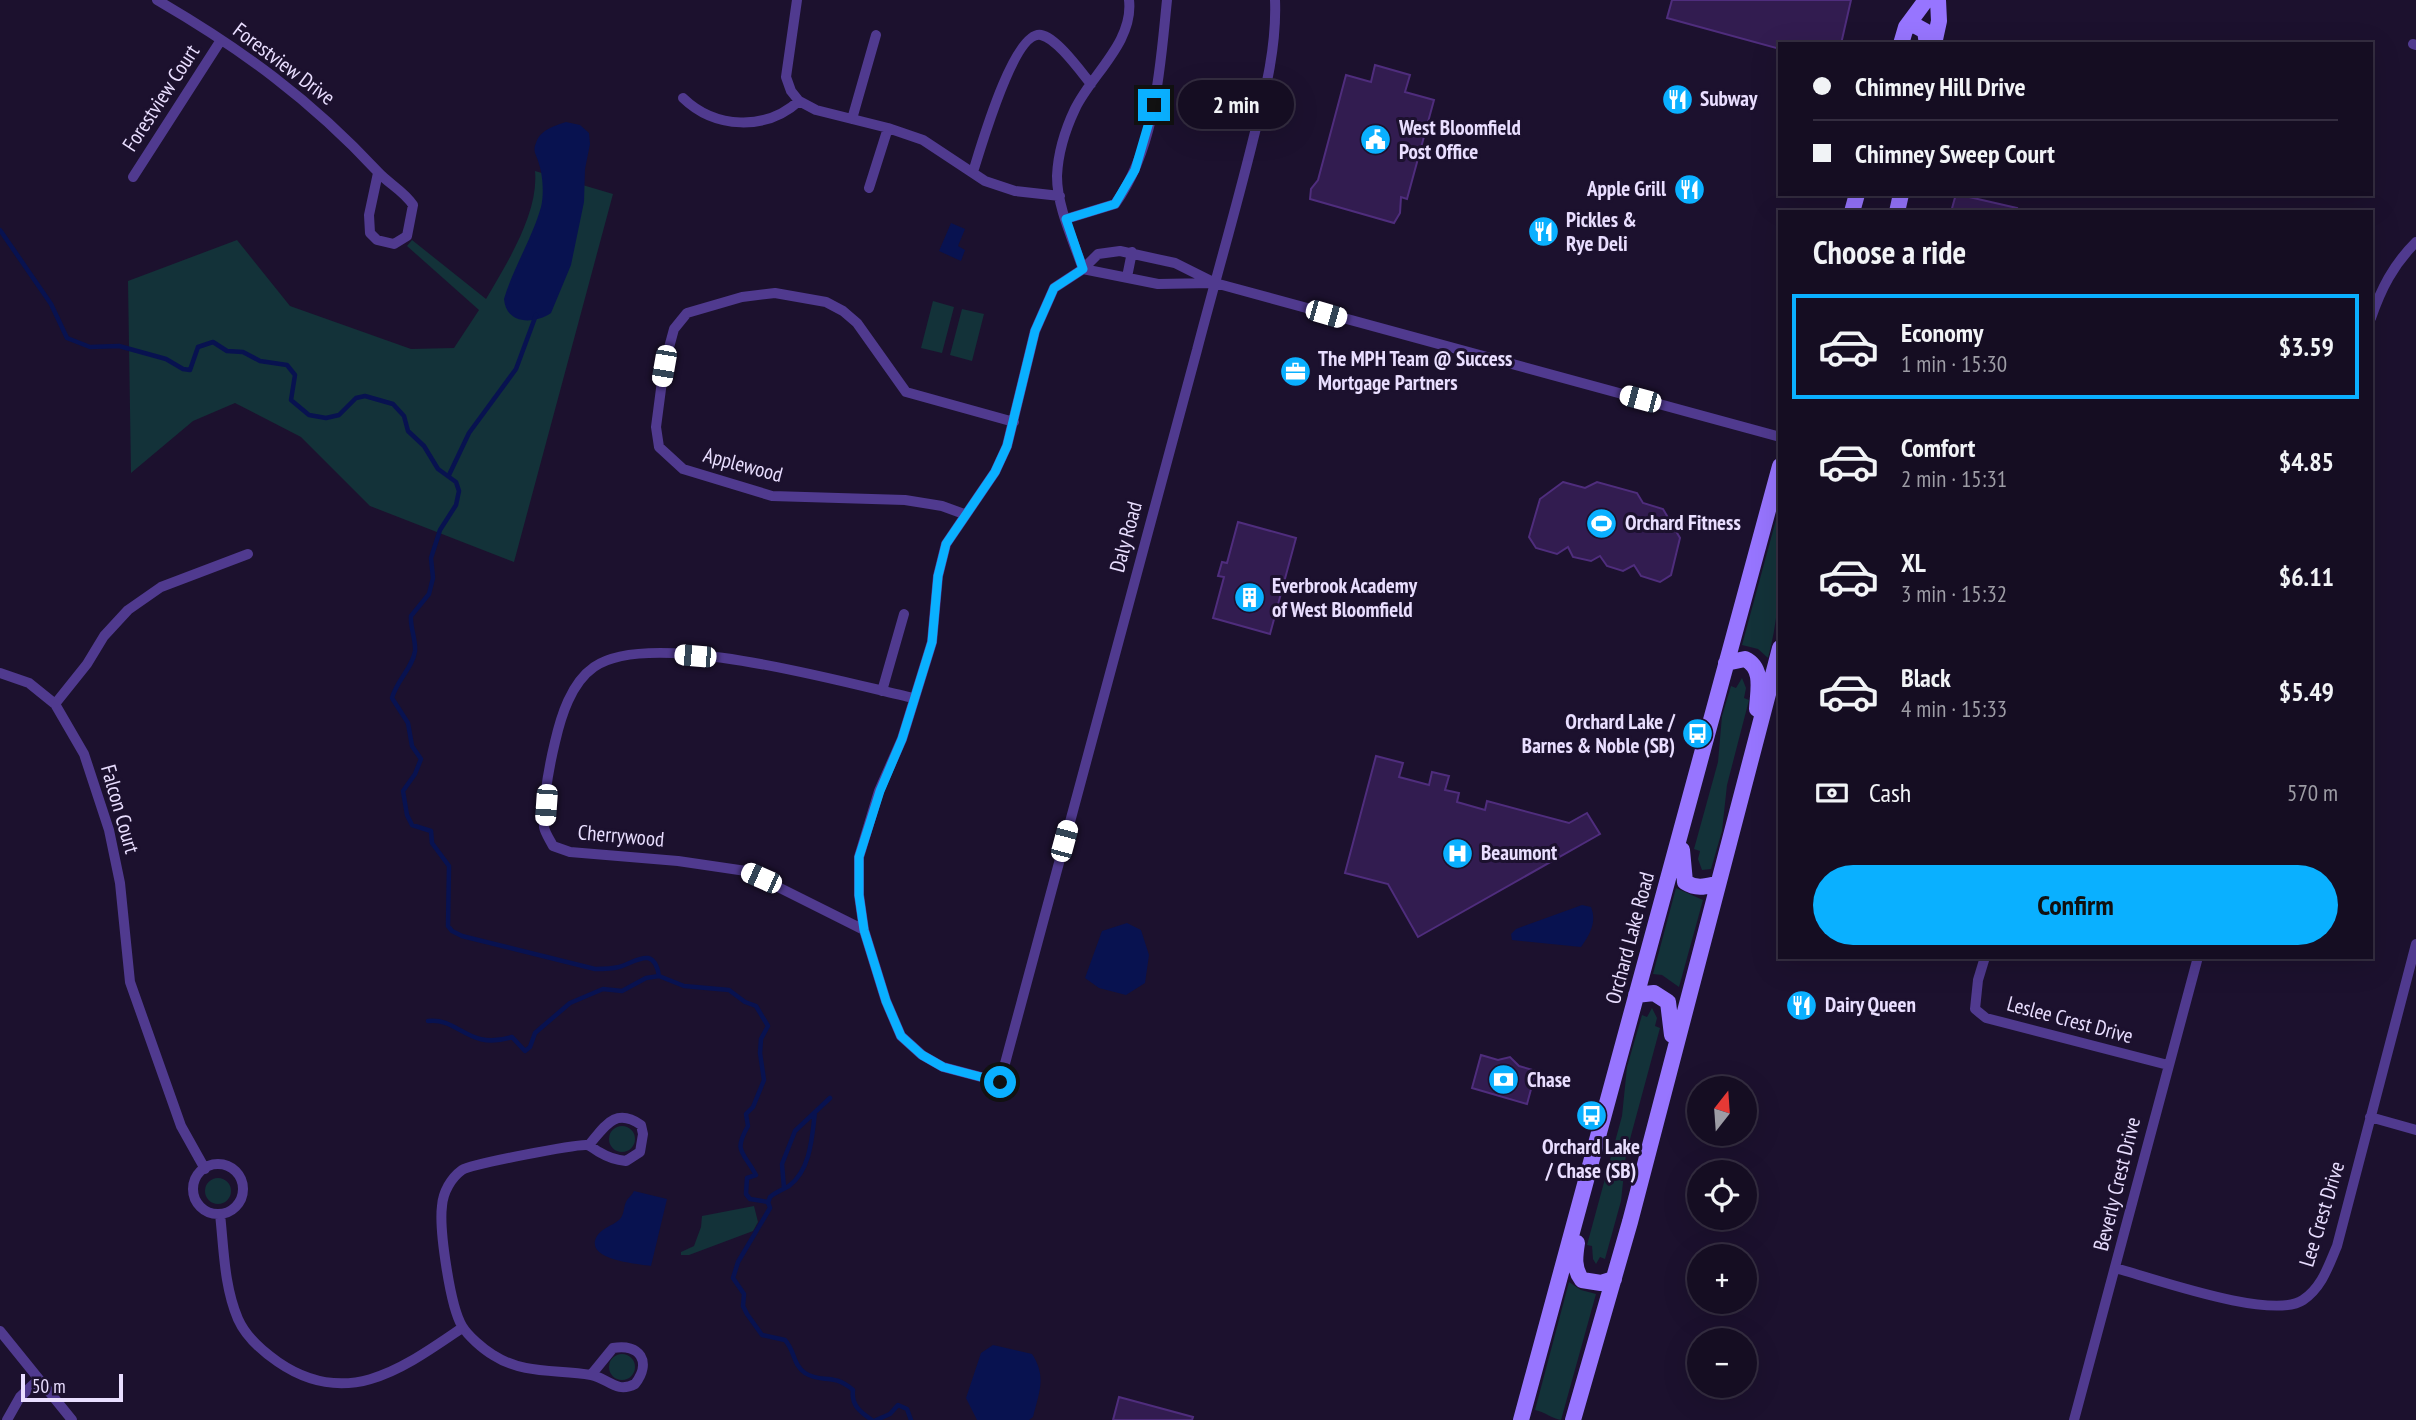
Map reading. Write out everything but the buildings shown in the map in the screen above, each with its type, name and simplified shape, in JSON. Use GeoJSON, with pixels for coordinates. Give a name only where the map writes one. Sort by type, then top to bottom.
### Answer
{"type":"FeatureCollection","features":[{"type":"Feature","properties":{"kind":"main road"},"geometry":{"type":"LineString","coordinates":[[1902,42],[1906,26],[1926,0]]}},
{"type":"Feature","properties":{"kind":"main road"},"geometry":{"type":"LineString","coordinates":[[1934,42],[1939,21],[1938,0]]}},
{"type":"Feature","properties":{"kind":"main road"},"geometry":{"type":"LineString","coordinates":[[1906,26],[1914,25],[1925,31],[1927,42]]}},
{"type":"Feature","properties":{"kind":"main road","name":"Orchard Lake Road"},"geometry":{"type":"LineString","coordinates":[[1521,1420],[1778,473]]}},
{"type":"Feature","properties":{"kind":"main road"},"geometry":{"type":"LineString","coordinates":[[1573,1420],[1614,1279],[1778,655]]}},
{"type":"Feature","properties":{"kind":"main road"},"geometry":{"type":"LineString","coordinates":[[1726,663],[1745,659],[1751,662],[1759,674],[1756,736]]}},
{"type":"Feature","properties":{"kind":"main road"},"geometry":{"type":"LineString","coordinates":[[1684,819],[1682,866],[1685,882],[1702,888],[1717,884]]}},
{"type":"Feature","properties":{"kind":"main road"},"geometry":{"type":"LineString","coordinates":[[1636,995],[1654,993],[1668,1002],[1674,1048]]}},
{"type":"Feature","properties":{"kind":"main road"},"geometry":{"type":"LineString","coordinates":[[1580,1202],[1576,1273],[1581,1280],[1591,1283],[1614,1279]]}},
{"type":"Feature","properties":{"kind":"street","name":"Forestview Drive"},"geometry":{"type":"LineString","coordinates":[[157,0],[286,84],[349,140],[378,173],[403,192],[413,205],[407,236],[394,244],[377,240],[370,233],[369,215],[378,173]]}},
{"type":"Feature","properties":{"kind":"street"},"geometry":{"type":"LineString","coordinates":[[797,0],[786,77],[791,91],[799,101],[816,110],[888,128],[932,145],[985,181],[1015,191],[1060,196]]}},
{"type":"Feature","properties":{"kind":"street"},"geometry":{"type":"LineString","coordinates":[[1083,269],[1060,196],[1057,177],[1061,144],[1076,107],[1121,37],[1129,0]]}},
{"type":"Feature","properties":{"kind":"street"},"geometry":{"type":"LineString","coordinates":[[1066,219],[1115,204],[1135,170],[1154,105],[1167,0]]}},
{"type":"Feature","properties":{"kind":"street","name":"Daly Road"},"geometry":{"type":"LineString","coordinates":[[864,930],[886,1001],[901,1036],[922,1055],[943,1067],[1000,1082],[1267,83],[1275,36],[1275,0]]}},
{"type":"Feature","properties":{"kind":"street"},"geometry":{"type":"LineString","coordinates":[[852,119],[876,34]]}},
{"type":"Feature","properties":{"kind":"street"},"geometry":{"type":"LineString","coordinates":[[973,172],[1000,91],[1018,55],[1032,36],[1047,38],[1091,84]]}},
{"type":"Feature","properties":{"kind":"street","name":"Forestview Court"},"geometry":{"type":"LineString","coordinates":[[133,177],[221,40]]}},
{"type":"Feature","properties":{"kind":"street"},"geometry":{"type":"LineString","coordinates":[[683,98],[697,112],[744,123],[768,121],[785,114],[799,101]]}},
{"type":"Feature","properties":{"kind":"street"},"geometry":{"type":"LineString","coordinates":[[869,188],[888,128]]}},
{"type":"Feature","properties":{"kind":"street"},"geometry":{"type":"LineString","coordinates":[[2373,312],[2383,285],[2403,255],[2416,242]]}},
{"type":"Feature","properties":{"kind":"street"},"geometry":{"type":"LineString","coordinates":[[864,930],[859,895],[859,857],[876,802],[902,739],[932,642],[938,576],[946,544],[995,472],[1014,422],[1035,331],[1054,288],[1083,269],[1098,254],[1120,251],[1175,263],[1215,283],[1778,436]]}},
{"type":"Feature","properties":{"kind":"street"},"geometry":{"type":"LineString","coordinates":[[1127,277],[1132,253]]}},
{"type":"Feature","properties":{"kind":"street"},"geometry":{"type":"LineString","coordinates":[[1083,269],[1158,284],[1215,283]]}},
{"type":"Feature","properties":{"kind":"street"},"geometry":{"type":"LineString","coordinates":[[2373,281],[2383,285]]}},
{"type":"Feature","properties":{"kind":"street","name":"Applewood"},"geometry":{"type":"LineString","coordinates":[[964,514],[942,506],[905,500],[772,496],[683,470],[659,447],[656,427],[664,366],[674,330],[687,313],[742,297],[775,293],[825,302],[843,311],[857,323],[906,392],[1014,422]]}},
{"type":"Feature","properties":{"kind":"street"},"geometry":{"type":"LineString","coordinates":[[0,673],[29,683],[55,704],[87,664],[104,636],[128,610],[161,587],[248,554]]}},
{"type":"Feature","properties":{"kind":"street"},"geometry":{"type":"LineString","coordinates":[[882,691],[904,614]]}},
{"type":"Feature","properties":{"kind":"street","name":"Cherrywood"},"geometry":{"type":"LineString","coordinates":[[864,930],[747,872],[678,861],[570,852],[552,846],[544,829],[554,744],[563,711],[576,686],[594,667],[619,656],[647,651],[784,668],[913,698]]}},
{"type":"Feature","properties":{"kind":"street","name":"Falcon Court"},"geometry":{"type":"LineString","coordinates":[[55,704],[84,754],[108,830],[120,883],[130,982],[137,1008],[181,1126],[205,1168]]}},
{"type":"Feature","properties":{"kind":"street","name":"Lee Crest Drive"},"geometry":{"type":"LineString","coordinates":[[2115,1268],[2211,1295],[2280,1307],[2302,1301],[2321,1283],[2337,1246],[2416,944]]}},
{"type":"Feature","properties":{"kind":"street","name":"Leslee Crest Drive"},"geometry":{"type":"LineString","coordinates":[[1984,959],[1978,980],[1975,1009],[1986,1018],[2168,1065]]}},
{"type":"Feature","properties":{"kind":"street","name":"Beverly Crest Drive"},"geometry":{"type":"LineString","coordinates":[[2074,1420],[2197,959]]}},
{"type":"Feature","properties":{"kind":"street"},"geometry":{"type":"LineString","coordinates":[[589,1145],[610,1121],[619,1117],[632,1119],[641,1125],[643,1134],[640,1152],[626,1161],[614,1159],[589,1145],[485,1162],[464,1168],[446,1189],[442,1221],[455,1310],[462,1328],[492,1355],[507,1362],[528,1369],[591,1375],[618,1388],[628,1388],[640,1378],[643,1361],[639,1353],[631,1348],[612,1348],[591,1375]]}},
{"type":"Feature","properties":{"kind":"street"},"geometry":{"type":"LineString","coordinates":[[2370,1117],[2416,1130]]}},
{"type":"Feature","properties":{"kind":"street"},"geometry":{"type":"LineString","coordinates":[[213,1165],[229,1167],[236,1171],[243,1186],[243,1194],[235,1208],[220,1214],[205,1210],[195,1197],[195,1181],[205,1168],[213,1165]]}},
{"type":"Feature","properties":{"kind":"street"},"geometry":{"type":"LineString","coordinates":[[220,1214],[228,1285],[240,1323],[264,1352],[292,1372],[333,1384],[361,1382],[404,1368],[462,1328]]}},
{"type":"Feature","properties":{"kind":"street"},"geometry":{"type":"LineString","coordinates":[[0,1331],[72,1420]]}},
{"type":"Feature","properties":{"kind":"street"},"geometry":{"type":"LineString","coordinates":[[8,1420],[13,1406],[37,1380]]}},
{"type":"Feature","properties":{"kind":"green space"},"geometry":{"type":"Polygon","coordinates":[[[535,171],[613,194],[514,562],[370,506],[301,437],[235,403],[193,421],[131,473],[128,281],[237,240],[290,306],[411,349],[454,348],[479,310],[407,246],[412,240],[486,299],[512,254],[527,220],[535,187],[535,171]]]}},
{"type":"Feature","properties":{"kind":"green space"},"geometry":{"type":"Polygon","coordinates":[[[933,301],[954,307],[942,353],[921,348],[933,301]]]}},
{"type":"Feature","properties":{"kind":"green space"},"geometry":{"type":"Polygon","coordinates":[[[962,309],[984,314],[972,361],[950,355],[962,309]]]}},
{"type":"Feature","properties":{"kind":"green space"},"geometry":{"type":"Polygon","coordinates":[[[1778,512],[1778,601],[1768,658],[1758,649],[1742,645],[1778,512]]]}},
{"type":"Feature","properties":{"kind":"green space"},"geometry":{"type":"Polygon","coordinates":[[[1742,678],[1746,688],[1744,698],[1749,700],[1727,785],[1722,831],[1711,869],[1702,870],[1698,859],[1700,851],[1694,849],[1718,762],[1722,716],[1731,686],[1736,688],[1742,678]]]}},
{"type":"Feature","properties":{"kind":"green space"},"geometry":{"type":"Polygon","coordinates":[[[1676,888],[1703,900],[1679,987],[1662,975],[1653,974],[1676,888]]]}},
{"type":"Feature","properties":{"kind":"green space"},"geometry":{"type":"Polygon","coordinates":[[[1652,1008],[1657,1018],[1655,1026],[1660,1028],[1626,1154],[1621,1201],[1605,1259],[1600,1257],[1596,1264],[1592,1246],[1587,1245],[1622,1116],[1627,1067],[1642,1015],[1647,1017],[1652,1008]]]}},
{"type":"Feature","properties":{"kind":"green space"},"geometry":{"type":"Polygon","coordinates":[[[622,1126],[631,1130],[635,1139],[631,1148],[622,1152],[613,1148],[609,1139],[613,1130],[622,1126]]]}},
{"type":"Feature","properties":{"kind":"green space"},"geometry":{"type":"Polygon","coordinates":[[[218,1178],[228,1181],[231,1191],[228,1201],[218,1204],[208,1201],[205,1191],[208,1181],[218,1178]]]}},
{"type":"Feature","properties":{"kind":"green space"},"geometry":{"type":"Polygon","coordinates":[[[754,1206],[758,1222],[753,1231],[689,1255],[681,1255],[681,1252],[694,1246],[702,1216],[754,1206]]]}},
{"type":"Feature","properties":{"kind":"green space"},"geometry":{"type":"Polygon","coordinates":[[[1569,1282],[1581,1290],[1596,1294],[1561,1420],[1535,1410],[1569,1282]]]}},
{"type":"Feature","properties":{"kind":"green space"},"geometry":{"type":"Polygon","coordinates":[[[622,1354],[631,1358],[635,1367],[631,1376],[622,1380],[613,1376],[609,1367],[613,1358],[622,1354]]]}},
{"type":"Feature","properties":{"kind":"shaded area"},"geometry":{"type":"Polygon","coordinates":[[[566,122],[580,125],[589,133],[590,144],[585,169],[584,202],[571,265],[551,313],[536,319],[522,320],[510,313],[504,299],[541,207],[542,180],[535,146],[544,132],[566,122]]]}},
{"type":"Feature","properties":{"kind":"shaded area"},"geometry":{"type":"Polygon","coordinates":[[[951,223],[965,229],[958,246],[965,250],[961,261],[939,251],[951,223]]]}},
{"type":"Feature","properties":{"kind":"shaded area"},"geometry":{"type":"Polygon","coordinates":[[[1582,905],[1591,907],[1593,923],[1581,947],[1512,940],[1511,934],[1516,929],[1582,905]]]}},
{"type":"Feature","properties":{"kind":"shaded area"},"geometry":{"type":"Polygon","coordinates":[[[1127,923],[1141,930],[1149,955],[1145,983],[1126,995],[1099,988],[1085,978],[1102,931],[1127,923]]]}},
{"type":"Feature","properties":{"kind":"shaded area"},"geometry":{"type":"Polygon","coordinates":[[[634,1191],[667,1199],[651,1266],[605,1256],[598,1251],[595,1244],[599,1233],[621,1218],[626,1202],[634,1191]]]}},
{"type":"Feature","properties":{"kind":"shaded area"},"geometry":{"type":"Polygon","coordinates":[[[993,1345],[1032,1354],[1037,1362],[1040,1385],[1033,1417],[1029,1420],[977,1420],[966,1398],[981,1353],[993,1345]]]}},
{"type":"Feature","properties":{"kind":"waterway"},"geometry":{"type":"LineString","coordinates":[[0,230],[51,304],[67,338],[90,347],[119,346],[166,359],[190,370],[198,347],[213,342],[227,351],[243,352],[260,361],[287,365],[295,375],[291,400],[309,415],[326,418],[339,415],[356,398],[365,396],[393,404],[404,416],[408,431],[424,446],[438,469],[456,482],[459,491],[456,505],[440,530],[431,558],[433,578],[429,594],[411,616],[414,657],[392,698],[408,723],[412,746],[421,759],[415,774],[403,791],[407,815],[412,825],[431,831],[432,843],[449,866],[448,926],[462,936],[595,969],[616,968],[638,959],[649,958],[657,967],[659,976]]}},
{"type":"Feature","properties":{"kind":"waterway"},"geometry":{"type":"LineString","coordinates":[[449,475],[469,433],[516,369],[536,315]]}},
{"type":"Feature","properties":{"kind":"waterway"},"geometry":{"type":"LineString","coordinates":[[428,1021],[448,1024],[484,1040],[512,1037],[525,1051],[530,1047],[535,1033],[570,1003],[603,989],[622,991],[646,978],[659,976],[684,986],[729,990],[745,1002],[756,1006],[768,1026],[761,1039],[764,1080],[753,1107],[746,1114],[748,1126],[741,1147],[756,1175],[747,1178],[746,1194],[750,1199],[768,1202],[770,1208],[738,1262],[733,1278],[744,1294],[743,1306],[747,1314],[762,1335],[785,1340],[798,1366],[805,1373],[817,1378],[839,1381],[853,1390],[853,1400],[857,1408],[872,1420]]}},
{"type":"Feature","properties":{"kind":"waterway"},"geometry":{"type":"LineString","coordinates":[[784,1188],[782,1164],[795,1131],[830,1098]]}},
{"type":"Feature","properties":{"kind":"waterway"},"geometry":{"type":"LineString","coordinates":[[768,1203],[770,1197],[789,1186],[802,1171],[809,1152],[815,1112]]}},
{"type":"Feature","properties":{"kind":"waterway"},"geometry":{"type":"LineString","coordinates":[[876,1420],[890,1414],[898,1405],[907,1409],[911,1420]]}},
{"type":"Feature","properties":{"kind":"place","name":"Subway"},"geometry":{"type":"Point","coordinates":[1677,99]}},
{"type":"Feature","properties":{"kind":"place","name":"West Bloomfield Post Office"},"geometry":{"type":"Point","coordinates":[1376,140]}},
{"type":"Feature","properties":{"kind":"place","name":"Apple Grill"},"geometry":{"type":"Point","coordinates":[1689,189]}},
{"type":"Feature","properties":{"kind":"place","name":"Pickles & Rye Deli"},"geometry":{"type":"Point","coordinates":[1543,232]}},
{"type":"Feature","properties":{"kind":"place","name":"The MPH Team @ Success Mortgage Partners"},"geometry":{"type":"Point","coordinates":[1295,371]}},
{"type":"Feature","properties":{"kind":"place","name":"Orchard Fitness"},"geometry":{"type":"Point","coordinates":[1602,523]}},
{"type":"Feature","properties":{"kind":"place","name":"Everbrook Academy of West Bloomfield"},"geometry":{"type":"Point","coordinates":[1249,598]}},
{"type":"Feature","properties":{"kind":"place","name":"Orchard Lake / Barnes & Noble (SB)"},"geometry":{"type":"Point","coordinates":[1698,734]}},
{"type":"Feature","properties":{"kind":"place","name":"Beaumont"},"geometry":{"type":"Point","coordinates":[1458,853]}},
{"type":"Feature","properties":{"kind":"place","name":"Dairy Queen"},"geometry":{"type":"Point","coordinates":[1802,1005]}},
{"type":"Feature","properties":{"kind":"place","name":"Chase"},"geometry":{"type":"Point","coordinates":[1504,1080]}},
{"type":"Feature","properties":{"kind":"place","name":"Orchard Lake / Chase (SB)"},"geometry":{"type":"Point","coordinates":[1591,1115]}},
{"type":"Feature","properties":{"kind":"route"},"geometry":{"type":"LineString","coordinates":[[1000,1082],[968,1076],[943,1067],[922,1055],[901,1036],[886,1001],[864,930],[859,895],[859,857],[880,791],[902,739],[932,642],[938,576],[946,544],[995,472],[1007,446],[1035,331],[1054,288],[1083,269],[1066,219],[1115,204],[1135,170],[1154,105]]}}]}
